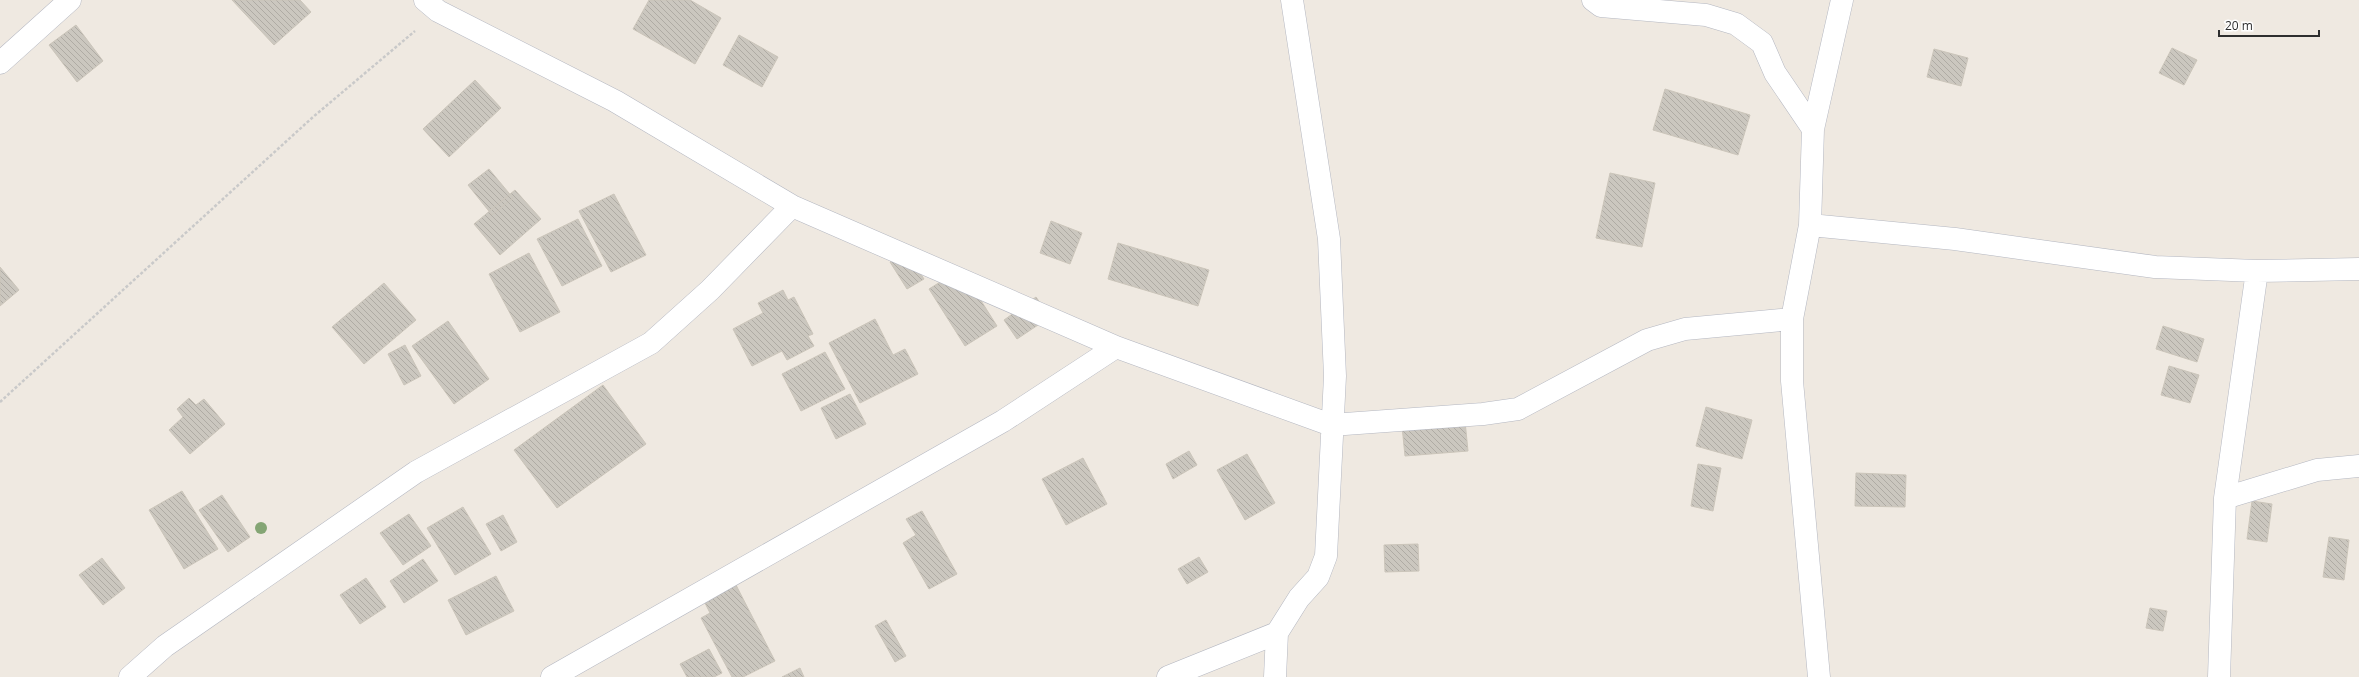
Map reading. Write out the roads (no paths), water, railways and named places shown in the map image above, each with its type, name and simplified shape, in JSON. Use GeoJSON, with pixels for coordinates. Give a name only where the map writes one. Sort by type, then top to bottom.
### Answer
{"type":"FeatureCollection","features":[{"type":"Feature","properties":{"kind":"street"},"geometry":{"type":"LineString","coordinates":[[0,63],[70,0]]}},
{"type":"Feature","properties":{"kind":"street"},"geometry":{"type":"LineString","coordinates":[[1275,677],[1276,633],[1299,598],[1318,577],[1326,556],[1331,425],[1335,376],[1328,226],[1292,0]]}},
{"type":"Feature","properties":{"kind":"street"},"geometry":{"type":"LineString","coordinates":[[1593,0],[1601,6],[1706,15],[1736,24],[1762,43],[1776,73],[1813,129]]}},
{"type":"Feature","properties":{"kind":"street"},"geometry":{"type":"LineString","coordinates":[[1819,677],[1792,381],[1792,319],[1810,225],[1813,129],[1834,28],[1842,0]]}},
{"type":"Feature","properties":{"kind":"street"},"geometry":{"type":"LineString","coordinates":[[438,4],[615,101],[792,206],[1116,347],[1331,425],[1483,414],[1518,409],[1647,340],[1685,328],[1792,319]]}},
{"type":"Feature","properties":{"kind":"street"},"geometry":{"type":"LineString","coordinates":[[130,677],[165,646],[416,472],[650,343],[710,290],[792,206]]}},
{"type":"Feature","properties":{"kind":"street"},"geometry":{"type":"LineString","coordinates":[[1810,225],[1955,239],[2155,267],[2257,271],[2359,269]]}},
{"type":"Feature","properties":{"kind":"street"},"geometry":{"type":"LineString","coordinates":[[2219,677],[2225,498],[2257,271]]}},
{"type":"Feature","properties":{"kind":"street"},"geometry":{"type":"LineString","coordinates":[[552,677],[1003,421],[1116,347]]}},
{"type":"Feature","properties":{"kind":"street"},"geometry":{"type":"LineString","coordinates":[[2225,498],[2317,470],[2359,466]]}},
{"type":"Feature","properties":{"kind":"street"},"geometry":{"type":"LineString","coordinates":[[1168,677],[1276,633]]}}]}
